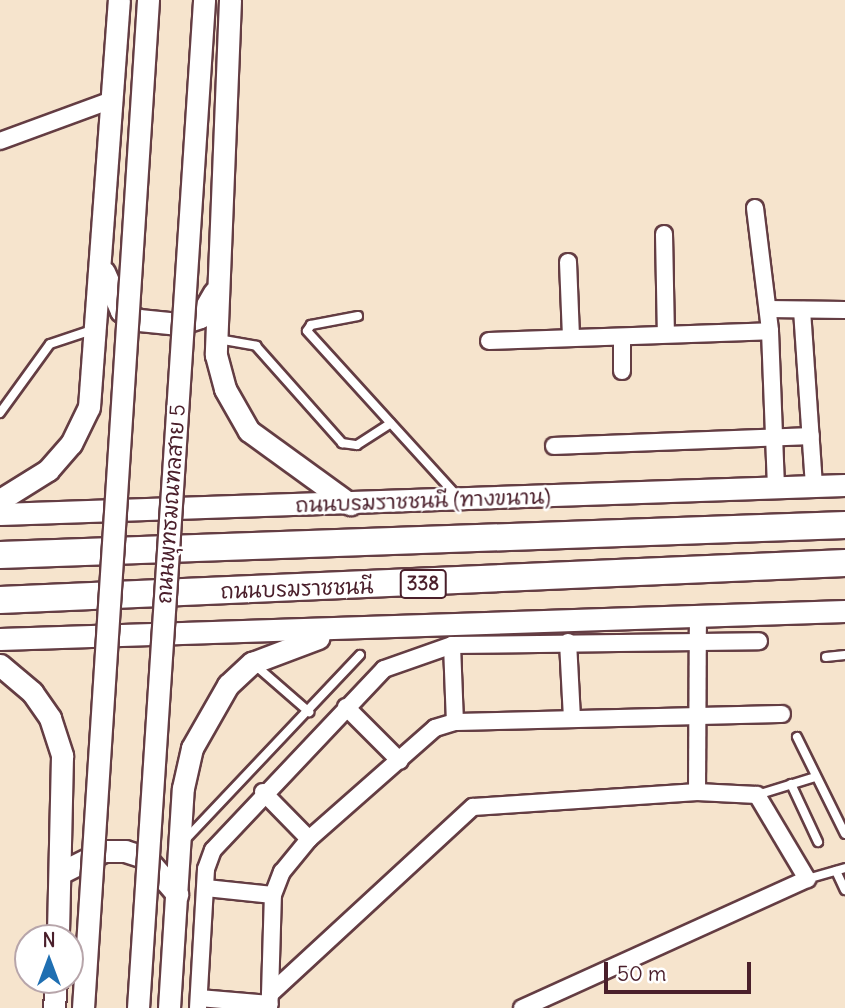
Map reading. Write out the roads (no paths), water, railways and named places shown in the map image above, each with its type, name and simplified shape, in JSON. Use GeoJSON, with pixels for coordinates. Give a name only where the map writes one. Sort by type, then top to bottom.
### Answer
{"type":"FeatureCollection","features":[{"type":"Feature","properties":{"kind":"highway","name":"338"},"geometry":{"type":"LineString","coordinates":[[0,555],[845,525]]}},
{"type":"Feature","properties":{"kind":"highway","name":"ถนนบรมราชชนนี"},"geometry":{"type":"LineString","coordinates":[[0,600],[845,563]]}},
{"type":"Feature","properties":{"kind":"main road"},"geometry":{"type":"LineString","coordinates":[[0,500],[48,470],[71,444],[89,407],[97,329],[119,0]]}},
{"type":"Feature","properties":{"kind":"main road"},"geometry":{"type":"LineString","coordinates":[[83,1008],[148,0]]}},
{"type":"Feature","properties":{"kind":"main road","name":"ถนนพุทธมณฑลสาย 5"},"geometry":{"type":"LineString","coordinates":[[138,1008],[204,0]]}},
{"type":"Feature","properties":{"kind":"main road"},"geometry":{"type":"LineString","coordinates":[[230,0],[215,339],[225,389],[249,431],[350,504]]}},
{"type":"Feature","properties":{"kind":"main road"},"geometry":{"type":"LineString","coordinates":[[101,263],[121,311],[139,320],[178,324],[200,317],[216,287]]}},
{"type":"Feature","properties":{"kind":"main road","name":"ถนนบรมราชชนนี (ทางขนาน)"},"geometry":{"type":"LineString","coordinates":[[0,514],[845,485]]}},
{"type":"Feature","properties":{"kind":"main road","name":"338"},"geometry":{"type":"LineString","coordinates":[[0,639],[845,611]]}},
{"type":"Feature","properties":{"kind":"main road"},"geometry":{"type":"LineString","coordinates":[[169,1008],[179,846],[192,748],[228,685],[252,663],[350,629]]}},
{"type":"Feature","properties":{"kind":"main road"},"geometry":{"type":"LineString","coordinates":[[0,665],[38,700],[62,756],[62,872],[59,924]]}},
{"type":"Feature","properties":{"kind":"main road"},"geometry":{"type":"LineString","coordinates":[[62,872],[104,851],[125,851],[146,858],[177,894]]}},
{"type":"Feature","properties":{"kind":"street"},"geometry":{"type":"LineString","coordinates":[[0,141],[112,100]]}},
{"type":"Feature","properties":{"kind":"street"},"geometry":{"type":"LineString","coordinates":[[755,208],[770,331],[776,488]]}},
{"type":"Feature","properties":{"kind":"street"},"geometry":{"type":"LineString","coordinates":[[664,234],[666,334]]}},
{"type":"Feature","properties":{"kind":"street"},"geometry":{"type":"LineString","coordinates":[[568,262],[571,337]]}},
{"type":"Feature","properties":{"kind":"street"},"geometry":{"type":"LineString","coordinates":[[768,309],[845,310]]}},
{"type":"Feature","properties":{"kind":"street"},"geometry":{"type":"LineString","coordinates":[[802,310],[814,486]]}},
{"type":"Feature","properties":{"kind":"street"},"geometry":{"type":"LineString","coordinates":[[489,341],[770,331]]}},
{"type":"Feature","properties":{"kind":"street"},"geometry":{"type":"LineString","coordinates":[[622,337],[622,371]]}},
{"type":"Feature","properties":{"kind":"street"},"geometry":{"type":"LineString","coordinates":[[554,446],[811,436]]}},
{"type":"Feature","properties":{"kind":"street"},"geometry":{"type":"LineString","coordinates":[[697,792],[698,616]]}},
{"type":"Feature","properties":{"kind":"street"},"geometry":{"type":"LineString","coordinates":[[522,1008],[807,879],[757,795],[697,792],[473,807],[270,1002],[199,1003],[205,888],[213,850],[263,792],[346,707],[397,661],[452,645],[759,641]]}},
{"type":"Feature","properties":{"kind":"street"},"geometry":{"type":"LineString","coordinates":[[568,642],[572,719]]}},
{"type":"Feature","properties":{"kind":"street"},"geometry":{"type":"LineString","coordinates":[[452,645],[455,722]]}},
{"type":"Feature","properties":{"kind":"street"},"geometry":{"type":"LineString","coordinates":[[346,707],[400,761]]}},
{"type":"Feature","properties":{"kind":"street"},"geometry":{"type":"LineString","coordinates":[[270,1002],[273,895],[309,839],[435,728],[455,722],[698,713],[782,714]]}},
{"type":"Feature","properties":{"kind":"street"},"geometry":{"type":"LineString","coordinates":[[263,792],[309,839]]}},
{"type":"Feature","properties":{"kind":"street"},"geometry":{"type":"LineString","coordinates":[[205,888],[273,895]]}},
{"type":"Feature","properties":{"kind":"lane"},"geometry":{"type":"LineString","coordinates":[[358,316],[311,325],[307,331],[461,500]]}},
{"type":"Feature","properties":{"kind":"lane"},"geometry":{"type":"LineString","coordinates":[[0,413],[50,344],[74,331],[97,329]]}},
{"type":"Feature","properties":{"kind":"lane"},"geometry":{"type":"LineString","coordinates":[[215,339],[256,346],[342,443],[357,444],[391,424]]}},
{"type":"Feature","properties":{"kind":"lane"},"geometry":{"type":"LineString","coordinates":[[179,846],[309,712],[360,655]]}},
{"type":"Feature","properties":{"kind":"lane"},"geometry":{"type":"LineString","coordinates":[[826,657],[845,655]]}},
{"type":"Feature","properties":{"kind":"lane"},"geometry":{"type":"LineString","coordinates":[[252,663],[309,712]]}},
{"type":"Feature","properties":{"kind":"lane"},"geometry":{"type":"LineString","coordinates":[[797,737],[845,835]]}},
{"type":"Feature","properties":{"kind":"lane"},"geometry":{"type":"LineString","coordinates":[[757,795],[815,777]]}},
{"type":"Feature","properties":{"kind":"lane"},"geometry":{"type":"LineString","coordinates":[[791,784],[818,842]]}},
{"type":"Feature","properties":{"kind":"lane"},"geometry":{"type":"LineString","coordinates":[[807,879],[841,870],[845,890]]}}]}
